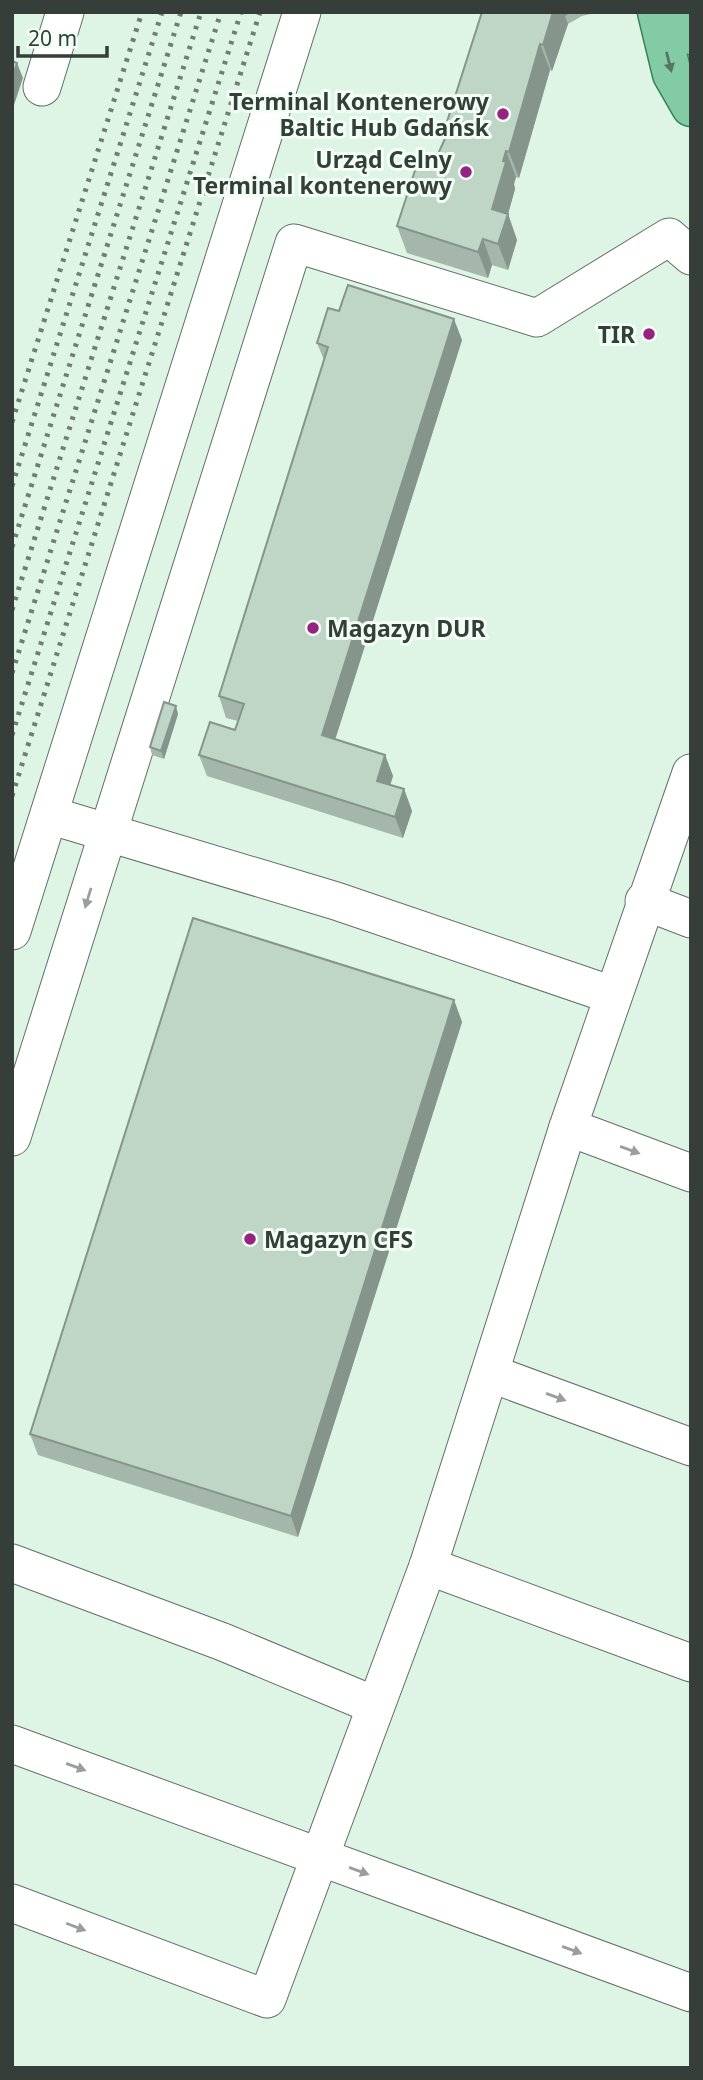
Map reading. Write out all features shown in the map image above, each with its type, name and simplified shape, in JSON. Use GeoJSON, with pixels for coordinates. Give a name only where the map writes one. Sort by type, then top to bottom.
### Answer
{"type":"FeatureCollection","features":[{"type":"Feature","properties":{"kind":"main road"},"geometry":{"type":"LineString","coordinates":[[657,12],[672,74],[691,107]]}},
{"type":"Feature","properties":{"kind":"main road"},"geometry":{"type":"LineString","coordinates":[[686,12],[691,36]]}},
{"type":"Feature","properties":{"kind":"lane"},"geometry":{"type":"LineString","coordinates":[[42,87],[65,12]]}},
{"type":"Feature","properties":{"kind":"lane"},"geometry":{"type":"LineString","coordinates":[[12,931],[302,12]]}},
{"type":"Feature","properties":{"kind":"lane"},"geometry":{"type":"LineString","coordinates":[[12,1137],[294,243],[537,318],[669,237],[691,256]]}},
{"type":"Feature","properties":{"kind":"lane"},"geometry":{"type":"LineString","coordinates":[[12,1903],[267,1999],[374,1704],[428,1566],[492,1374],[568,1127],[644,901],[691,773]]}},
{"type":"Feature","properties":{"kind":"lane"},"geometry":{"type":"LineString","coordinates":[[49,815],[336,901],[612,995]]}},
{"type":"Feature","properties":{"kind":"lane"},"geometry":{"type":"LineString","coordinates":[[644,901],[691,919]]}},
{"type":"Feature","properties":{"kind":"lane"},"geometry":{"type":"LineString","coordinates":[[568,1127],[691,1173]]}},
{"type":"Feature","properties":{"kind":"lane"},"geometry":{"type":"LineString","coordinates":[[492,1374],[691,1447]]}},
{"type":"Feature","properties":{"kind":"lane"},"geometry":{"type":"LineString","coordinates":[[12,1563],[223,1642],[374,1704]]}},
{"type":"Feature","properties":{"kind":"lane"},"geometry":{"type":"LineString","coordinates":[[428,1566],[691,1663]]}},
{"type":"Feature","properties":{"kind":"lane"},"geometry":{"type":"LineString","coordinates":[[12,1744],[691,1993]]}},
{"type":"Feature","properties":{"kind":"building","name":"Terminal Kontenerowy Baltic Hub Gdańsk"},"geometry":{"type":"Polygon","coordinates":[[[482,12],[553,12],[543,45],[540,44],[509,152],[506,151],[503,161],[506,162],[492,209],[508,214],[498,244],[483,239],[478,252],[397,226],[419,158],[434,163],[448,132],[444,131],[482,12]]]}},
{"type":"Feature","properties":{"kind":"building"},"geometry":{"type":"Polygon","coordinates":[[[12,61],[17,63],[12,79],[12,61]]]}},
{"type":"Feature","properties":{"kind":"building","name":"Magazyn DUR"},"geometry":{"type":"Polygon","coordinates":[[[348,285],[454,319],[322,735],[385,755],[377,781],[404,789],[395,817],[199,755],[210,722],[235,730],[244,704],[219,696],[328,347],[317,343],[328,308],[339,311],[348,285]]]}},
{"type":"Feature","properties":{"kind":"building"},"geometry":{"type":"Polygon","coordinates":[[[164,702],[176,706],[161,751],[150,747],[164,702]]]}},
{"type":"Feature","properties":{"kind":"building","name":"Magazyn CFS"},"geometry":{"type":"Polygon","coordinates":[[[193,918],[454,1000],[291,1516],[30,1434],[193,918]]]}},
{"type":"Feature","properties":{"kind":"railway"},"geometry":{"type":"LineString","coordinates":[[12,422],[142,12]]}},
{"type":"Feature","properties":{"kind":"railway"},"geometry":{"type":"LineString","coordinates":[[12,486],[162,12]]}},
{"type":"Feature","properties":{"kind":"railway"},"geometry":{"type":"LineString","coordinates":[[12,547],[181,12]]}},
{"type":"Feature","properties":{"kind":"railway"},"geometry":{"type":"LineString","coordinates":[[12,610],[201,12]]}},
{"type":"Feature","properties":{"kind":"railway"},"geometry":{"type":"LineString","coordinates":[[12,673],[221,12]]}},
{"type":"Feature","properties":{"kind":"railway"},"geometry":{"type":"LineString","coordinates":[[12,735],[241,12]]}},
{"type":"Feature","properties":{"kind":"railway"},"geometry":{"type":"LineString","coordinates":[[12,796],[260,12]]}},
{"type":"Feature","properties":{"kind":"place","name":"Terminal Kontenerowy Baltic Hub Gdańsk"},"geometry":{"type":"Point","coordinates":[503,114]}},
{"type":"Feature","properties":{"kind":"place","name":"Urząd Celny Terminal kontenerowy"},"geometry":{"type":"Point","coordinates":[466,172]}},
{"type":"Feature","properties":{"kind":"place","name":"TIR"},"geometry":{"type":"Point","coordinates":[649,334]}},
{"type":"Feature","properties":{"kind":"place","name":"Magazyn DUR"},"geometry":{"type":"Point","coordinates":[313,628]}},
{"type":"Feature","properties":{"kind":"place","name":"Magazyn CFS"},"geometry":{"type":"Point","coordinates":[250,1239]}}]}
